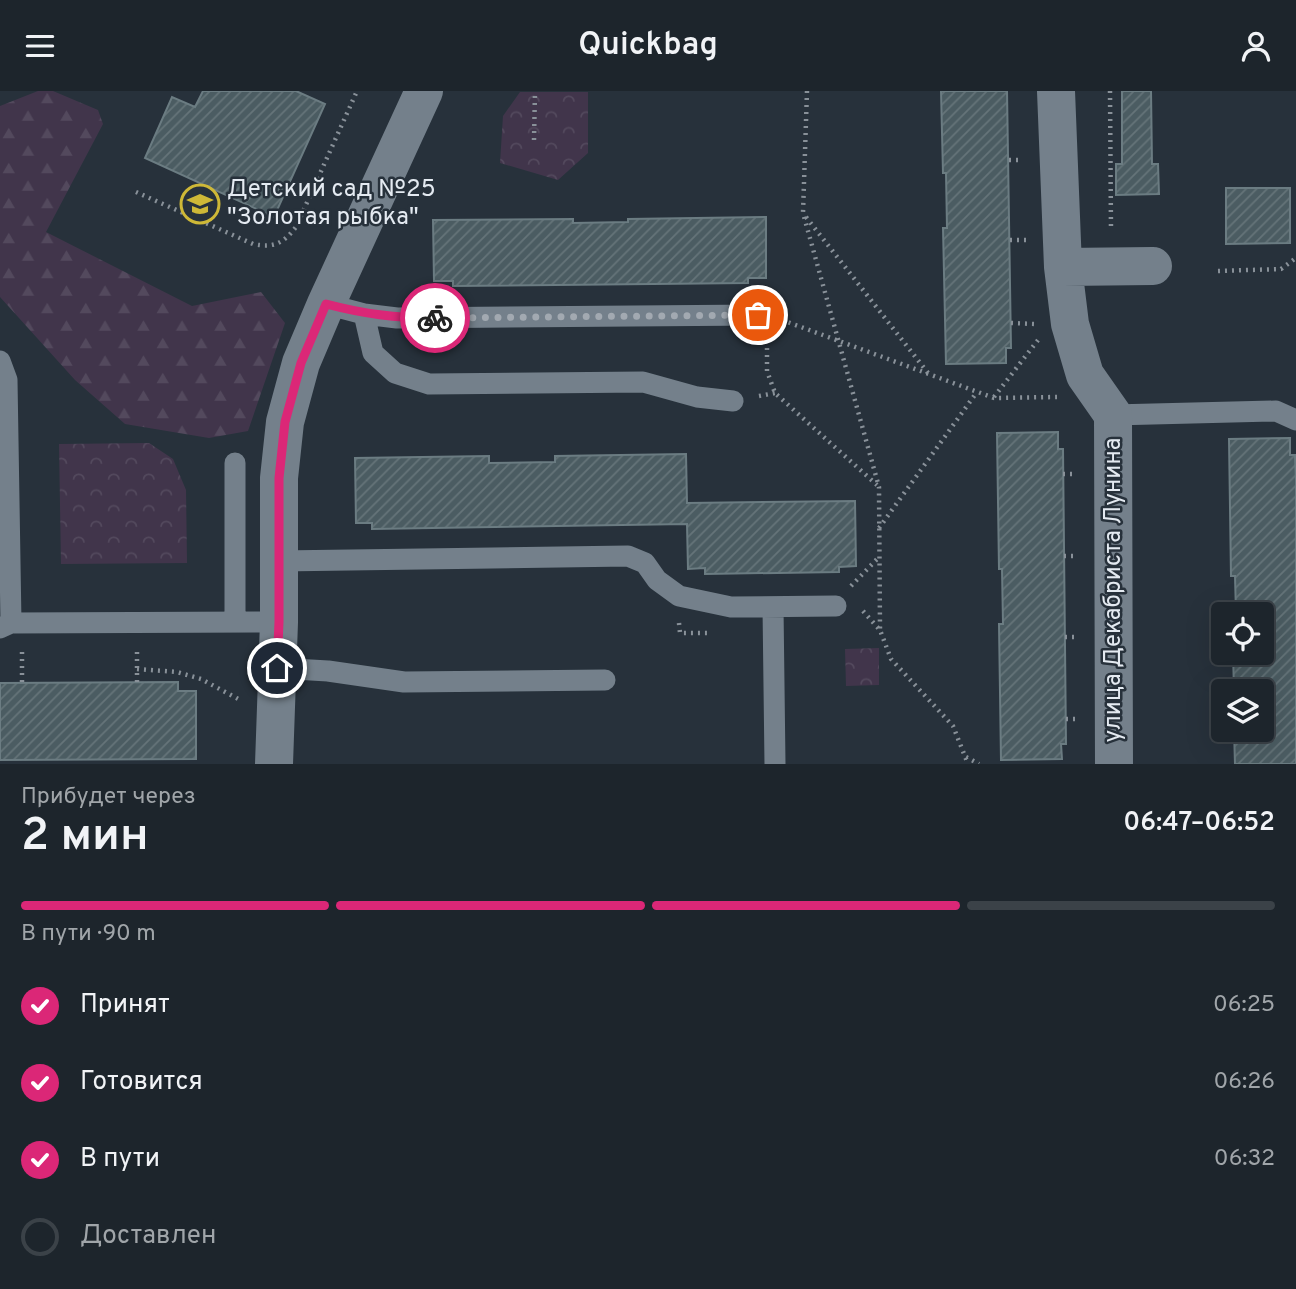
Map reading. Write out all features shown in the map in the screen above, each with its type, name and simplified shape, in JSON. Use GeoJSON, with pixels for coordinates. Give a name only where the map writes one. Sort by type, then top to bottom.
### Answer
{"type":"FeatureCollection","features":[{"type":"Feature","properties":{"kind":"street"},"geometry":{"type":"LineString","coordinates":[[274,764],[279,622],[279,478],[285,422],[301,363],[424,91]]}},
{"type":"Feature","properties":{"kind":"street","name":"улица Декабриста Лунина"},"geometry":{"type":"LineString","coordinates":[[1056,91],[1063,267],[1070,324],[1086,375],[1107,406],[1114,764]]}},
{"type":"Feature","properties":{"kind":"street"},"geometry":{"type":"LineString","coordinates":[[1063,267],[1153,266]]}},
{"type":"Feature","properties":{"kind":"lane"},"geometry":{"type":"LineString","coordinates":[[326,304],[364,314],[397,318],[758,315]]}},
{"type":"Feature","properties":{"kind":"lane"},"geometry":{"type":"LineString","coordinates":[[364,314],[373,353],[395,373],[429,384],[643,382],[697,397],[733,401]]}},
{"type":"Feature","properties":{"kind":"lane"},"geometry":{"type":"LineString","coordinates":[[0,361],[7,380],[6,625],[279,622]]}},
{"type":"Feature","properties":{"kind":"lane"},"geometry":{"type":"LineString","coordinates":[[1107,406],[1276,411],[1296,420]]}},
{"type":"Feature","properties":{"kind":"lane"},"geometry":{"type":"LineString","coordinates":[[234,463],[235,622]]}},
{"type":"Feature","properties":{"kind":"lane"},"geometry":{"type":"LineString","coordinates":[[279,561],[628,556],[645,563],[657,580],[679,596],[731,607],[773,607],[841,599]]}},
{"type":"Feature","properties":{"kind":"lane"},"geometry":{"type":"LineString","coordinates":[[773,607],[775,764]]}},
{"type":"Feature","properties":{"kind":"lane"},"geometry":{"type":"LineString","coordinates":[[277,668],[328,671],[404,682],[605,680]]}},
{"type":"Feature","properties":{"kind":"path"},"geometry":{"type":"LineString","coordinates":[[136,192],[253,244],[269,247],[285,241],[296,227],[357,91]]}},
{"type":"Feature","properties":{"kind":"path"},"geometry":{"type":"LineString","coordinates":[[534,140],[535,91]]}},
{"type":"Feature","properties":{"kind":"path"},"geometry":{"type":"LineString","coordinates":[[807,91],[803,213],[878,487],[880,630]]}},
{"type":"Feature","properties":{"kind":"path"},"geometry":{"type":"LineString","coordinates":[[1110,91],[1111,266]]}},
{"type":"Feature","properties":{"kind":"path"},"geometry":{"type":"LineString","coordinates":[[803,213],[929,374]]}},
{"type":"Feature","properties":{"kind":"path"},"geometry":{"type":"LineString","coordinates":[[1218,271],[1281,269],[1296,258]]}},
{"type":"Feature","properties":{"kind":"path"},"geometry":{"type":"LineString","coordinates":[[779,319],[994,398],[1107,406]]}},
{"type":"Feature","properties":{"kind":"path"},"geometry":{"type":"LineString","coordinates":[[994,398],[1042,334]]}},
{"type":"Feature","properties":{"kind":"path"},"geometry":{"type":"LineString","coordinates":[[767,371],[775,393],[878,487]]}},
{"type":"Feature","properties":{"kind":"path"},"geometry":{"type":"LineString","coordinates":[[879,528],[977,392]]}},
{"type":"Feature","properties":{"kind":"path"},"geometry":{"type":"LineString","coordinates":[[841,599],[880,557]]}},
{"type":"Feature","properties":{"kind":"path"},"geometry":{"type":"LineString","coordinates":[[891,659],[953,726],[968,764]]}},
{"type":"Feature","properties":{"kind":"path"},"geometry":{"type":"LineString","coordinates":[[137,669],[177,672],[201,679],[274,719]]}},
{"type":"Feature","properties":{"kind":"path"},"geometry":{"type":"LineString","coordinates":[[965,757],[979,764]]}},
{"type":"Feature","properties":{"kind":"green space"},"geometry":{"type":"Polygon","coordinates":[[[38,91],[53,91],[98,110],[103,124],[46,232],[192,306],[261,292],[285,323],[248,431],[209,438],[125,424],[75,380],[0,297],[0,106],[38,91]]]}},
{"type":"Feature","properties":{"kind":"green space"},"geometry":{"type":"Polygon","coordinates":[[[520,92],[588,92],[588,153],[558,180],[500,163],[503,116],[520,92]]]}},
{"type":"Feature","properties":{"kind":"green space"},"geometry":{"type":"Polygon","coordinates":[[[149,443],[173,459],[186,490],[187,563],[61,564],[59,444],[149,443]]]}},
{"type":"Feature","properties":{"kind":"green space"},"geometry":{"type":"Polygon","coordinates":[[[879,648],[879,685],[846,686],[845,649],[879,648]]]}},
{"type":"Feature","properties":{"kind":"building"},"geometry":{"type":"Polygon","coordinates":[[[203,91],[296,91],[325,104],[274,217],[145,158],[172,97],[195,107],[203,91]]]}},
{"type":"Feature","properties":{"kind":"building"},"geometry":{"type":"Polygon","coordinates":[[[941,91],[1007,91],[1011,348],[1006,348],[1006,363],[946,364],[943,228],[947,228],[946,173],[943,173],[941,91]]]}},
{"type":"Feature","properties":{"kind":"building"},"geometry":{"type":"Polygon","coordinates":[[[1122,91],[1151,91],[1152,164],[1158,164],[1159,194],[1116,195],[1116,164],[1122,164],[1122,91]]]}},
{"type":"Feature","properties":{"kind":"building"},"geometry":{"type":"Polygon","coordinates":[[[1226,188],[1290,188],[1290,243],[1226,244],[1226,188]]]}},
{"type":"Feature","properties":{"kind":"building"},"geometry":{"type":"Polygon","coordinates":[[[766,217],[766,278],[748,278],[748,283],[453,286],[453,281],[434,281],[433,220],[573,219],[573,223],[628,222],[628,219],[766,217]]]}},
{"type":"Feature","properties":{"kind":"building"},"geometry":{"type":"Polygon","coordinates":[[[1058,432],[1058,449],[1063,449],[1066,744],[1061,744],[1062,759],[1001,760],[999,624],[1003,624],[1002,569],[999,569],[997,433],[1058,432]]]}},
{"type":"Feature","properties":{"kind":"building"},"geometry":{"type":"Polygon","coordinates":[[[1290,438],[1290,455],[1295,455],[1296,764],[1235,764],[1234,742],[1274,742],[1274,679],[1234,679],[1233,665],[1274,665],[1274,602],[1236,602],[1235,576],[1231,576],[1229,439],[1290,438]]]}},
{"type":"Feature","properties":{"kind":"building"},"geometry":{"type":"Polygon","coordinates":[[[686,454],[687,503],[855,501],[856,566],[839,567],[839,572],[705,574],[705,568],[688,569],[687,524],[372,529],[372,523],[356,523],[355,458],[489,456],[489,463],[555,462],[555,456],[686,454]]]}},
{"type":"Feature","properties":{"kind":"building"},"geometry":{"type":"Polygon","coordinates":[[[178,682],[178,691],[196,691],[196,759],[0,760],[0,683],[178,682]]]}},
{"type":"Feature","properties":{"kind":"way so far"},"geometry":{"type":"LineString","coordinates":[[435,318],[758,315]]}},
{"type":"Feature","properties":{"kind":"place","name":"Детский сад №25 \"Золотая рыбка\""},"geometry":{"type":"Point","coordinates":[200,204]}},
{"type":"Feature","properties":{"kind":"route"},"geometry":{"type":"LineString","coordinates":[[277,668],[279,478],[285,422],[301,363],[326,304],[364,314],[397,318],[435,318]]}}]}
